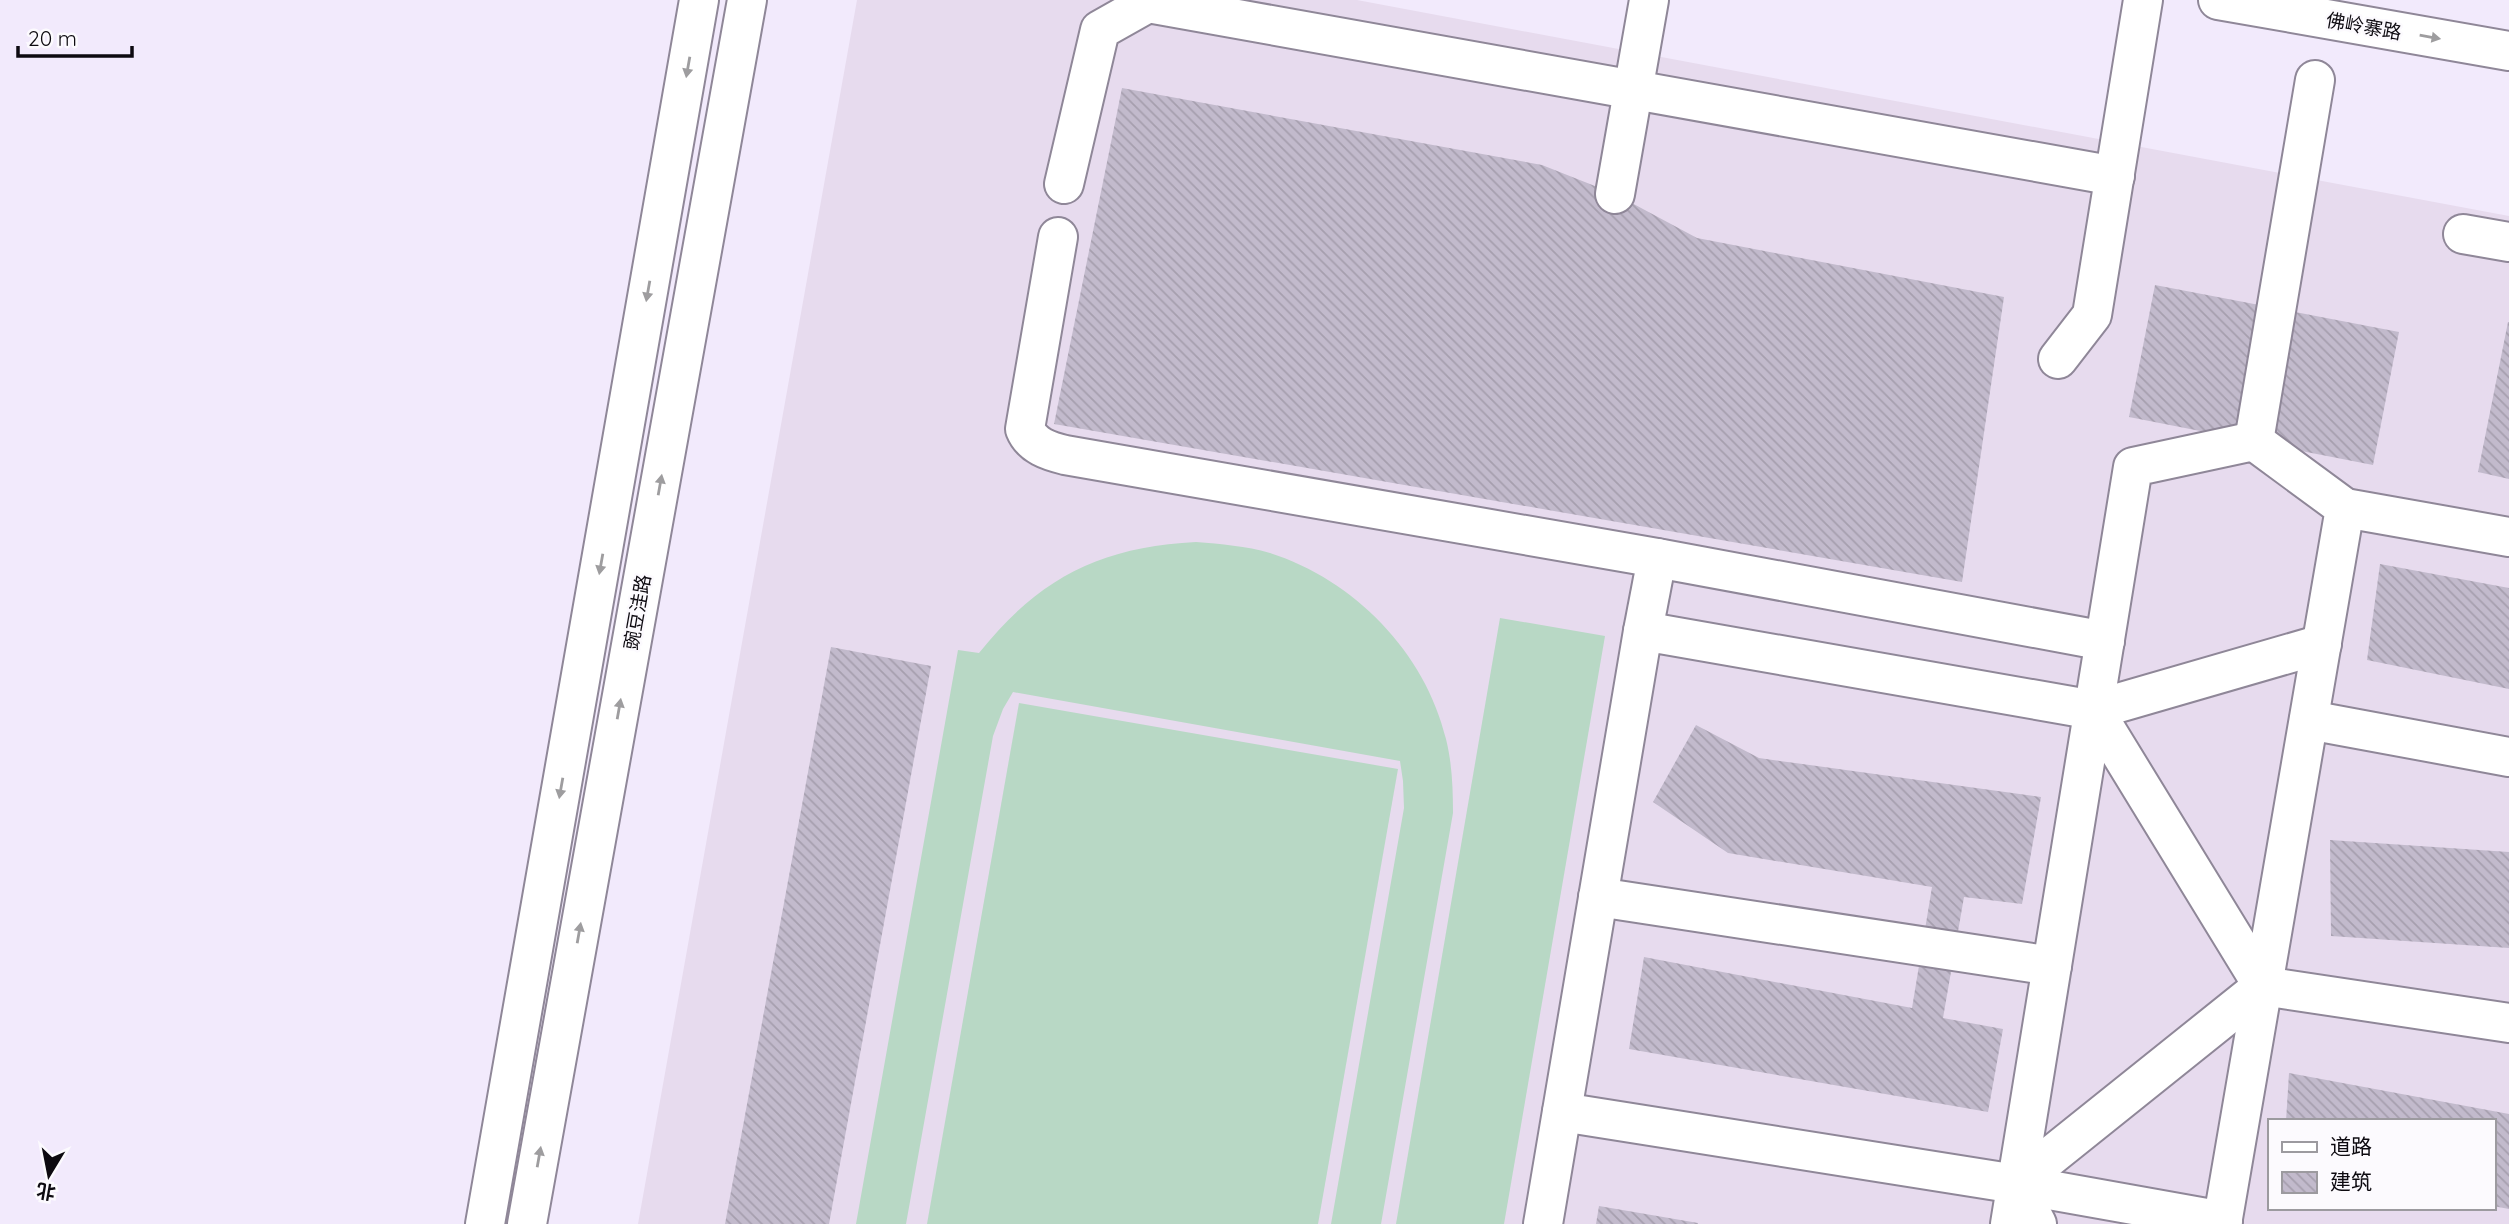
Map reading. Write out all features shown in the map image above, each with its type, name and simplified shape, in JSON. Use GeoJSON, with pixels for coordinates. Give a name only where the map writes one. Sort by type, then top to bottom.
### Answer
{"type":"FeatureCollection","features":[{"type":"Feature","properties":{"kind":"street"},"geometry":{"type":"LineString","coordinates":[[485,1224],[699,0]]}},
{"type":"Feature","properties":{"kind":"street","name":"豌豆洼路"},"geometry":{"type":"LineString","coordinates":[[527,1224],[747,0]]}},
{"type":"Feature","properties":{"kind":"street"},"geometry":{"type":"LineString","coordinates":[[1615,194],[1649,0]]}},
{"type":"Feature","properties":{"kind":"street"},"geometry":{"type":"LineString","coordinates":[[2058,359],[2092,315],[2143,0]]}},
{"type":"Feature","properties":{"kind":"street","name":"佛岭寨路"},"geometry":{"type":"LineString","coordinates":[[2218,0],[2509,51]]}},
{"type":"Feature","properties":{"kind":"street"},"geometry":{"type":"LineString","coordinates":[[1064,184],[1100,30],[1148,3],[2115,176]]}},
{"type":"Feature","properties":{"kind":"street"},"geometry":{"type":"LineString","coordinates":[[2255,442],[2315,80]]}},
{"type":"Feature","properties":{"kind":"street"},"geometry":{"type":"LineString","coordinates":[[2463,234],[2509,242]]}},
{"type":"Feature","properties":{"kind":"street"},"geometry":{"type":"LineString","coordinates":[[1058,237],[1025,429],[1030,438],[1042,447],[1079,458],[1657,558],[2105,641]]}},
{"type":"Feature","properties":{"kind":"street"},"geometry":{"type":"LineString","coordinates":[[2010,1224],[2133,467],[2255,442],[2345,508],[2509,537]]}},
{"type":"Feature","properties":{"kind":"street"},"geometry":{"type":"LineString","coordinates":[[1562,1112],[2016,1184],[2226,1223],[2263,986],[2345,508]]}},
{"type":"Feature","properties":{"kind":"street"},"geometry":{"type":"LineString","coordinates":[[1544,1224],[1657,558]]}},
{"type":"Feature","properties":{"kind":"street"},"geometry":{"type":"LineString","coordinates":[[1643,631],[2094,710],[2322,644]]}},
{"type":"Feature","properties":{"kind":"street"},"geometry":{"type":"LineString","coordinates":[[2094,710],[2263,986]]}},
{"type":"Feature","properties":{"kind":"street"},"geometry":{"type":"LineString","coordinates":[[2309,720],[2509,757]]}},
{"type":"Feature","properties":{"kind":"street"},"geometry":{"type":"LineString","coordinates":[[1598,897],[2052,967]]}},
{"type":"Feature","properties":{"kind":"street"},"geometry":{"type":"LineString","coordinates":[[2016,1184],[2263,986],[2509,1023]]}},
{"type":"Feature","properties":{"kind":"street"},"geometry":{"type":"LineString","coordinates":[[2016,1184],[2038,1224]]}},
{"type":"Feature","properties":{"kind":"shaded area"},"geometry":{"type":"Polygon","coordinates":[[[857,0],[1357,0],[2509,216],[2509,1224],[638,1224],[857,0]]]}},
{"type":"Feature","properties":{"kind":"green space"},"geometry":{"type":"Polygon","coordinates":[[[1196,542],[1270,553],[1301,565],[1330,581],[1357,601],[1382,624],[1403,649],[1436,707],[1446,739],[1452,776],[1453,813],[1381,1224],[1331,1224],[1404,808],[1400,761],[1013,692],[993,736],[906,1224],[856,1224],[958,650],[979,653],[1025,605],[1074,571],[1130,551],[1196,542]]]}},
{"type":"Feature","properties":{"kind":"green space"},"geometry":{"type":"Polygon","coordinates":[[[1500,618],[1605,636],[1504,1224],[1396,1224],[1500,618]]]}},
{"type":"Feature","properties":{"kind":"green space"},"geometry":{"type":"Polygon","coordinates":[[[1019,703],[1398,769],[1318,1224],[927,1224],[1019,703]]]}},
{"type":"Feature","properties":{"kind":"building"},"geometry":{"type":"Polygon","coordinates":[[[1122,88],[1542,165],[1615,194],[1697,238],[2004,297],[1962,582],[1054,424],[1122,88]]]}},
{"type":"Feature","properties":{"kind":"building"},"geometry":{"type":"Polygon","coordinates":[[[2155,285],[2399,332],[2373,465],[2129,417],[2155,285]]]}},
{"type":"Feature","properties":{"kind":"building"},"geometry":{"type":"Polygon","coordinates":[[[2509,322],[2509,479],[2478,472],[2509,322]]]}},
{"type":"Feature","properties":{"kind":"building"},"geometry":{"type":"Polygon","coordinates":[[[2380,564],[2509,588],[2509,689],[2367,660],[2380,564]]]}},
{"type":"Feature","properties":{"kind":"building"},"geometry":{"type":"Polygon","coordinates":[[[831,647],[931,666],[829,1224],[725,1224],[831,647]]]}},
{"type":"Feature","properties":{"kind":"building"},"geometry":{"type":"Polygon","coordinates":[[[1696,725],[1759,758],[2041,797],[2022,904],[1964,897],[1943,1018],[2003,1029],[1988,1112],[1629,1049],[1644,957],[1912,1008],[1932,887],[1728,853],[1653,802],[1696,725]]]}},
{"type":"Feature","properties":{"kind":"building"},"geometry":{"type":"Polygon","coordinates":[[[2330,840],[2509,852],[2509,948],[2331,936],[2330,840]]]}},
{"type":"Feature","properties":{"kind":"building"},"geometry":{"type":"Polygon","coordinates":[[[2289,1073],[2509,1114],[2509,1209],[2495,1206],[2495,1119],[2286,1119],[2289,1073]]]}},
{"type":"Feature","properties":{"kind":"building"},"geometry":{"type":"Polygon","coordinates":[[[1599,1206],[1698,1223],[1698,1224],[1596,1224],[1599,1206]]]}}]}
